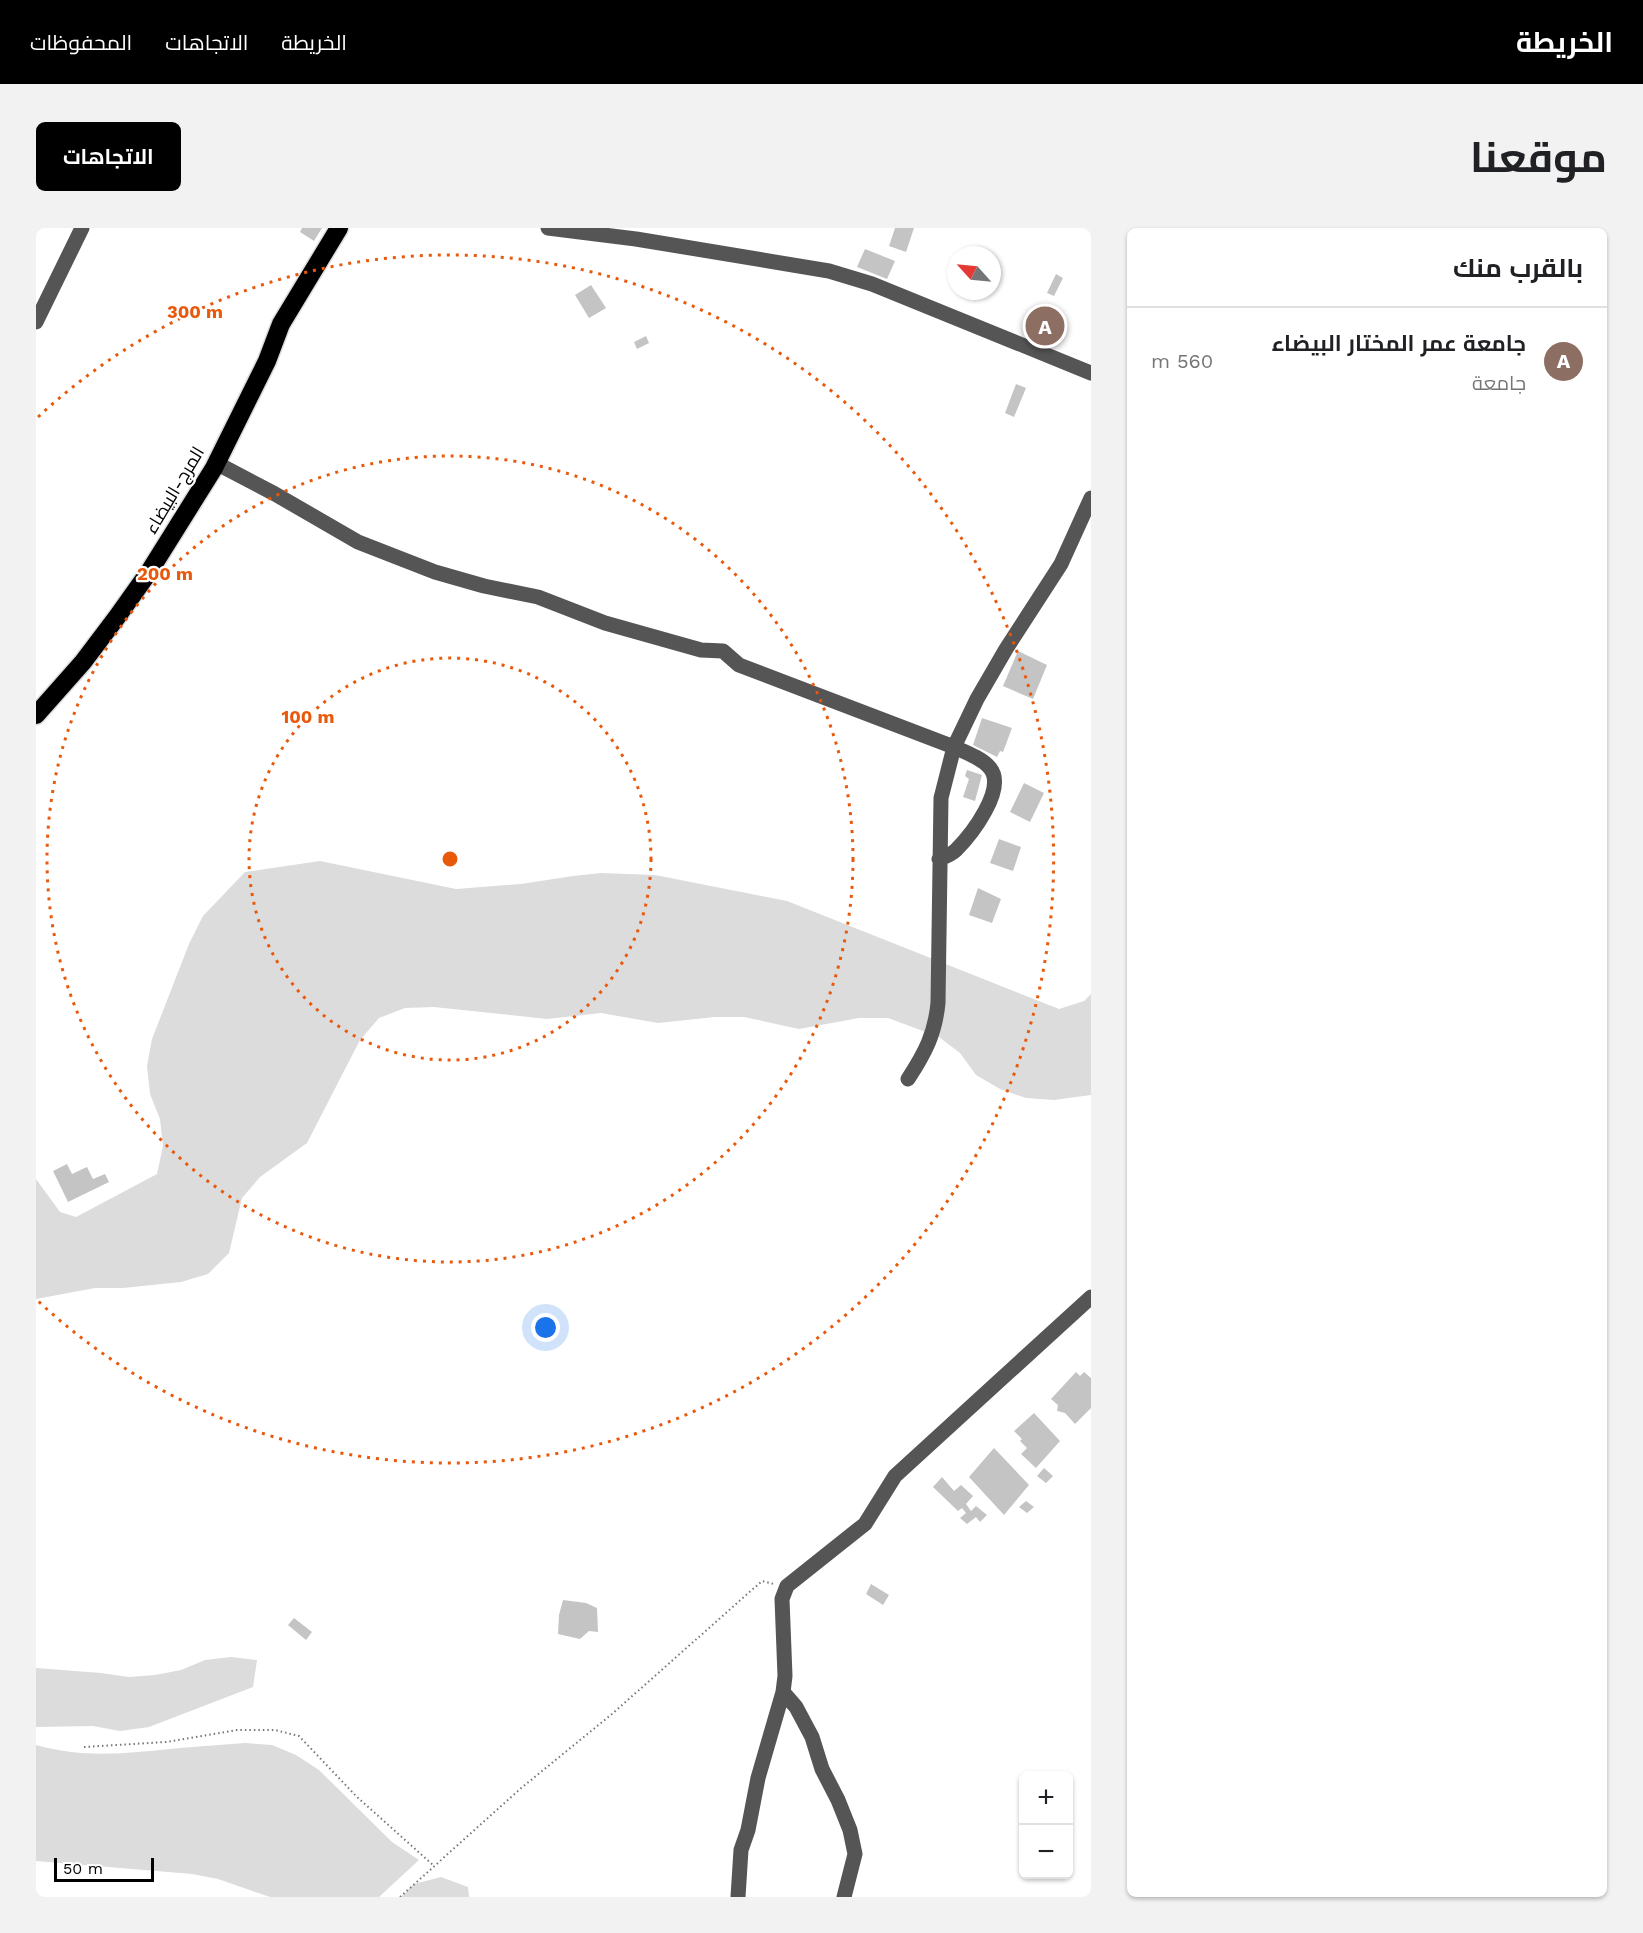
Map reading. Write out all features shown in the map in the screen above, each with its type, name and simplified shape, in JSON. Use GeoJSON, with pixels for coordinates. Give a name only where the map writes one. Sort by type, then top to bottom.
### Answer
{"type":"FeatureCollection","features":[{"type":"Feature","properties":{"kind":"highway"},"geometry":{"type":"LineString","coordinates":[[267,361],[281,324],[339,228]]}},
{"type":"Feature","properties":{"kind":"highway"},"geometry":{"type":"LineString","coordinates":[[267,361],[290,330],[351,228]]}},
{"type":"Feature","properties":{"kind":"highway","name":"المرج-البيضاء"},"geometry":{"type":"LineString","coordinates":[[36,715],[83,662],[149,572],[216,463],[267,361]]}},
{"type":"Feature","properties":{"kind":"street"},"geometry":{"type":"LineString","coordinates":[[36,322],[82,228]]}},
{"type":"Feature","properties":{"kind":"street"},"geometry":{"type":"LineString","coordinates":[[548,228],[636,238],[829,271],[872,284],[1091,373]]}},
{"type":"Feature","properties":{"kind":"street"},"geometry":{"type":"LineString","coordinates":[[216,463],[276,494],[358,542],[395,557],[435,572],[484,586],[538,597],[605,623],[701,650],[723,651],[739,665],[954,747],[977,758],[991,769],[996,783],[992,800],[954,852],[939,859]]}},
{"type":"Feature","properties":{"kind":"street"},"geometry":{"type":"LineString","coordinates":[[908,1079],[925,1053],[936,1024],[941,798],[954,747],[977,699],[1000,659],[1061,564],[1091,498]]}},
{"type":"Feature","properties":{"kind":"street"},"geometry":{"type":"LineString","coordinates":[[738,1897],[741,1850],[748,1830],[758,1778],[783,1692],[785,1676],[782,1599],[787,1586],[865,1524],[895,1476],[1091,1297]]}},
{"type":"Feature","properties":{"kind":"street"},"geometry":{"type":"LineString","coordinates":[[783,1692],[796,1707],[812,1737],[822,1769],[850,1830],[855,1854],[844,1897]]}},
{"type":"Feature","properties":{"kind":"path"},"geometry":{"type":"LineString","coordinates":[[400,1897],[520,1789],[612,1714],[762,1581],[787,1586]]}},
{"type":"Feature","properties":{"kind":"path"},"geometry":{"type":"LineString","coordinates":[[84,1747],[166,1742],[237,1730],[275,1730],[299,1736],[356,1796],[434,1866]]}},
{"type":"Feature","properties":{"kind":"shaded area"},"geometry":{"type":"Polygon","coordinates":[[[320,861],[456,889],[521,884],[601,873],[655,875],[787,901],[1059,1009],[1084,1001],[1091,994],[1091,1095],[1054,1100],[1026,1098],[1000,1089],[976,1075],[960,1053],[939,1037],[888,1018],[859,1018],[799,1029],[744,1017],[715,1017],[658,1023],[601,1013],[547,1019],[434,1007],[405,1008],[379,1018],[360,1040],[307,1143],[260,1177],[242,1198],[229,1253],[208,1274],[181,1282],[123,1288],[95,1288],[36,1299],[36,1179],[60,1212],[76,1217],[157,1174],[163,1146],[160,1119],[150,1094],[147,1066],[152,1039],[189,944],[203,916],[245,872],[320,861]]]}},
{"type":"Feature","properties":{"kind":"shaded area"},"geometry":{"type":"Polygon","coordinates":[[[231,1657],[257,1660],[253,1687],[149,1727],[120,1731],[93,1726],[36,1727],[36,1668],[129,1677],[181,1670],[205,1660],[231,1657]]]}},
{"type":"Feature","properties":{"kind":"shaded area"},"geometry":{"type":"Polygon","coordinates":[[[245,1743],[272,1745],[296,1755],[319,1770],[392,1842],[419,1860],[379,1897],[270,1897],[218,1879],[192,1874],[36,1861],[36,1745],[72,1752],[108,1754],[245,1743]]]}},
{"type":"Feature","properties":{"kind":"shaded area"},"geometry":{"type":"Polygon","coordinates":[[[441,1877],[468,1887],[469,1897],[401,1897],[414,1884],[441,1877]]]}},
{"type":"Feature","properties":{"kind":"building"},"geometry":{"type":"Polygon","coordinates":[[[302,228],[322,228],[314,241],[300,232],[302,228]]]}},
{"type":"Feature","properties":{"kind":"building"},"geometry":{"type":"Polygon","coordinates":[[[895,228],[914,228],[906,252],[889,246],[895,228]]]}},
{"type":"Feature","properties":{"kind":"building"},"geometry":{"type":"Polygon","coordinates":[[[865,249],[895,261],[887,279],[857,267],[865,249]]]}},
{"type":"Feature","properties":{"kind":"building"},"geometry":{"type":"Polygon","coordinates":[[[1056,274],[1063,278],[1054,296],[1047,293],[1056,274]]]}},
{"type":"Feature","properties":{"kind":"building"},"geometry":{"type":"Polygon","coordinates":[[[591,285],[606,308],[589,318],[575,295],[591,285]]]}},
{"type":"Feature","properties":{"kind":"building"},"geometry":{"type":"Polygon","coordinates":[[[646,336],[649,343],[637,349],[634,342],[646,336]]]}},
{"type":"Feature","properties":{"kind":"building"},"geometry":{"type":"Polygon","coordinates":[[[1016,384],[1026,388],[1014,417],[1005,413],[1016,384]]]}},
{"type":"Feature","properties":{"kind":"building"},"geometry":{"type":"Polygon","coordinates":[[[1018,651],[1047,665],[1033,699],[1003,686],[1018,651]]]}},
{"type":"Feature","properties":{"kind":"building"},"geometry":{"type":"Polygon","coordinates":[[[982,718],[1012,728],[1003,752],[1000,751],[997,757],[973,745],[982,718]]]}},
{"type":"Feature","properties":{"kind":"building"},"geometry":{"type":"Polygon","coordinates":[[[967,770],[982,775],[975,801],[963,797],[969,779],[965,776],[967,770]]]}},
{"type":"Feature","properties":{"kind":"building"},"geometry":{"type":"Polygon","coordinates":[[[1024,783],[1044,793],[1030,822],[1010,812],[1024,783]]]}},
{"type":"Feature","properties":{"kind":"building"},"geometry":{"type":"Polygon","coordinates":[[[999,839],[1021,847],[1013,871],[990,863],[999,839]]]}},
{"type":"Feature","properties":{"kind":"building"},"geometry":{"type":"Polygon","coordinates":[[[978,888],[1001,899],[992,923],[969,915],[978,888]]]}},
{"type":"Feature","properties":{"kind":"building"},"geometry":{"type":"Polygon","coordinates":[[[67,1164],[72,1174],[87,1167],[93,1179],[105,1174],[109,1182],[68,1202],[53,1171],[67,1164]]]}},
{"type":"Feature","properties":{"kind":"building"},"geometry":{"type":"Polygon","coordinates":[[[1076,1372],[1080,1376],[1084,1372],[1091,1378],[1091,1408],[1075,1424],[1065,1413],[1057,1411],[1058,1405],[1051,1399],[1076,1372]]]}},
{"type":"Feature","properties":{"kind":"building"},"geometry":{"type":"Polygon","coordinates":[[[1034,1413],[1060,1441],[1036,1468],[1021,1454],[1027,1448],[1014,1431],[1034,1413]]]}},
{"type":"Feature","properties":{"kind":"building"},"geometry":{"type":"Polygon","coordinates":[[[994,1448],[1029,1485],[1004,1515],[969,1477],[994,1448]]]}},
{"type":"Feature","properties":{"kind":"building"},"geometry":{"type":"Polygon","coordinates":[[[1044,1468],[1053,1476],[1046,1483],[1037,1476],[1044,1468]]]}},
{"type":"Feature","properties":{"kind":"building"},"geometry":{"type":"Polygon","coordinates":[[[942,1477],[954,1491],[961,1485],[973,1496],[966,1504],[971,1511],[976,1506],[987,1515],[980,1522],[976,1517],[967,1524],[960,1518],[966,1513],[962,1508],[958,1511],[933,1487],[942,1477]]]}},
{"type":"Feature","properties":{"kind":"building"},"geometry":{"type":"Polygon","coordinates":[[[1026,1501],[1034,1507],[1027,1513],[1019,1507],[1026,1501]]]}},
{"type":"Feature","properties":{"kind":"building"},"geometry":{"type":"Polygon","coordinates":[[[871,1584],[889,1595],[883,1605],[866,1594],[871,1584]]]}},
{"type":"Feature","properties":{"kind":"building"},"geometry":{"type":"Polygon","coordinates":[[[563,1600],[586,1603],[597,1608],[598,1632],[589,1631],[580,1639],[558,1634],[563,1600]]]}},
{"type":"Feature","properties":{"kind":"building"},"geometry":{"type":"Polygon","coordinates":[[[294,1618],[312,1632],[306,1640],[288,1625],[294,1618]]]}},
{"type":"Feature","properties":{"kind":"place","name":"جامعة عمر المختار البيضاء"},"geometry":{"type":"Point","coordinates":[1045,326]}}]}
